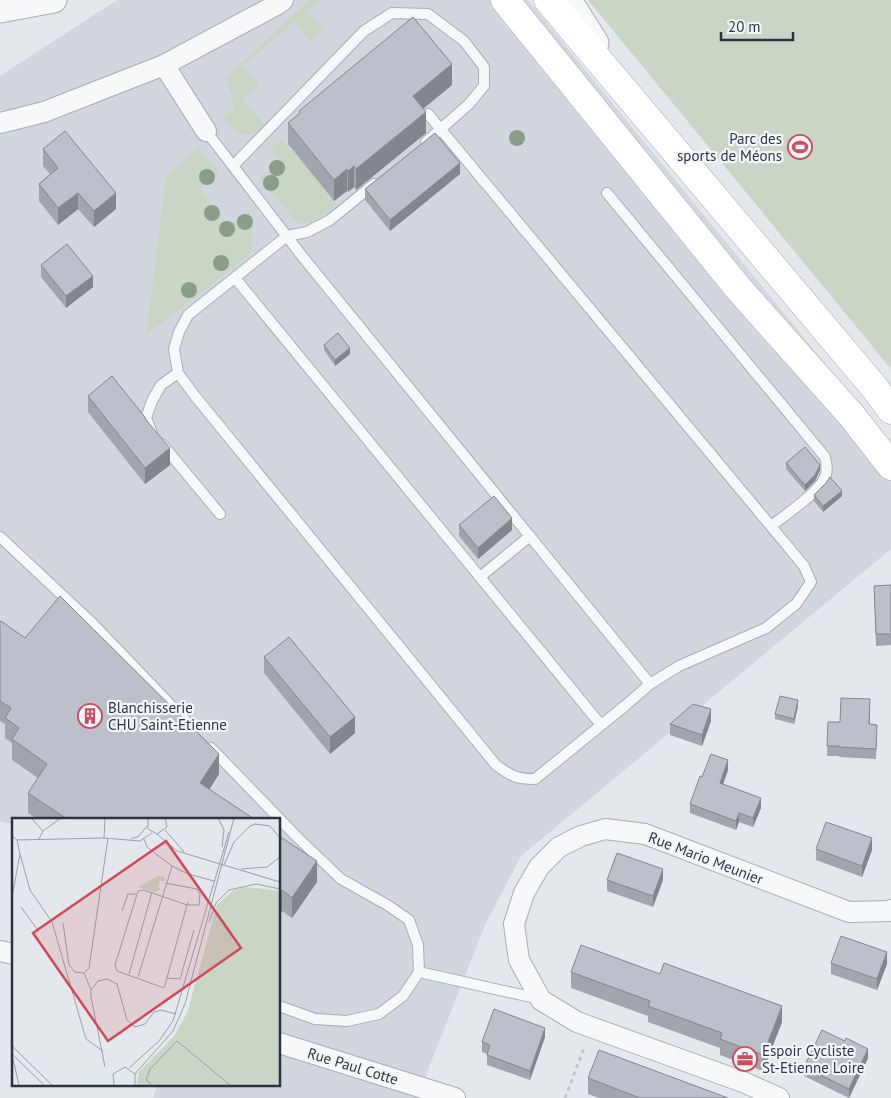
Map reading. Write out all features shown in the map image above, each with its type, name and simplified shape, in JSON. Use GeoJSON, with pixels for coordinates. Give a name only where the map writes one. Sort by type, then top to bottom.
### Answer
{"type":"FeatureCollection","features":[{"type":"Feature","properties":{"kind":"main road"},"geometry":{"type":"LineString","coordinates":[[505,0],[738,288],[852,416],[891,466]]}},
{"type":"Feature","properties":{"kind":"main road"},"geometry":{"type":"LineString","coordinates":[[548,0],[891,410]]}},
{"type":"Feature","properties":{"kind":"street"},"geometry":{"type":"LineString","coordinates":[[0,10],[54,0]]}},
{"type":"Feature","properties":{"kind":"street"},"geometry":{"type":"LineString","coordinates":[[0,123],[44,112],[164,65],[282,0]]}},
{"type":"Feature","properties":{"kind":"street"},"geometry":{"type":"LineString","coordinates":[[569,0],[635,104]]}},
{"type":"Feature","properties":{"kind":"street"},"geometry":{"type":"LineString","coordinates":[[164,65],[206,130]]}},
{"type":"Feature","properties":{"kind":"street","name":"Rue Mario Meunier"},"geometry":{"type":"LineString","coordinates":[[779,1098],[742,1082],[577,1022],[541,1000],[519,960],[514,924],[524,893],[539,867],[559,846],[581,836],[605,829],[645,834],[850,912],[889,912],[891,910]]}},
{"type":"Feature","properties":{"kind":"street","name":"Rue Paul Cotte"},"geometry":{"type":"LineString","coordinates":[[280,1043],[455,1098]]}},
{"type":"Feature","properties":{"kind":"lane"},"geometry":{"type":"LineString","coordinates":[[233,166],[364,31],[392,14],[428,14],[464,41],[484,67],[484,86],[469,104],[419,148]]}},
{"type":"Feature","properties":{"kind":"lane"},"geometry":{"type":"LineString","coordinates":[[382,178],[330,220],[307,232],[287,236],[188,315],[178,332],[174,349],[178,373],[496,765],[508,774],[521,779],[535,779],[650,684],[680,666],[766,628],[796,604],[811,582],[804,566],[428,114]]}},
{"type":"Feature","properties":{"kind":"lane"},"geometry":{"type":"LineString","coordinates":[[206,130],[287,236],[650,684]]}},
{"type":"Feature","properties":{"kind":"lane"},"geometry":{"type":"LineString","coordinates":[[607,193],[825,457],[828,466],[824,479],[817,490],[771,526]]}},
{"type":"Feature","properties":{"kind":"lane"},"geometry":{"type":"LineString","coordinates":[[235,278],[601,725]]}},
{"type":"Feature","properties":{"kind":"lane"},"geometry":{"type":"LineString","coordinates":[[178,373],[161,385],[152,401],[146,418],[152,433],[220,514]]}},
{"type":"Feature","properties":{"kind":"lane"},"geometry":{"type":"LineString","coordinates":[[480,577],[530,536]]}},
{"type":"Feature","properties":{"kind":"lane"},"geometry":{"type":"LineString","coordinates":[[0,537],[93,624],[279,818]]}},
{"type":"Feature","properties":{"kind":"lane"},"geometry":{"type":"LineString","coordinates":[[280,819],[341,879],[389,906],[409,920],[418,945],[419,972],[403,996],[379,1014],[347,1021],[315,1020],[280,1006]]}},
{"type":"Feature","properties":{"kind":"lane"},"geometry":{"type":"LineString","coordinates":[[419,972],[541,1000]]}},
{"type":"Feature","properties":{"kind":"path"},"geometry":{"type":"LineString","coordinates":[[565,1098],[583,1047],[601,1054],[609,1034]]}},
{"type":"Feature","properties":{"kind":"shaded area"},"geometry":{"type":"Polygon","coordinates":[[[117,0],[528,0],[891,444],[891,549],[521,856],[485,925],[417,1098],[153,1098],[157,1086],[280,1086],[280,818],[12,818],[12,824],[0,821],[0,76],[117,0]]]}},
{"type":"Feature","properties":{"kind":"green space"},"geometry":{"type":"Polygon","coordinates":[[[309,0],[320,0],[307,11],[325,29],[310,42],[294,22],[243,66],[259,85],[243,99],[266,126],[252,133],[242,134],[238,132],[223,118],[235,109],[227,77],[309,0]]]}},
{"type":"Feature","properties":{"kind":"green space","name":"Parc des sports de Méons"},"geometry":{"type":"Polygon","coordinates":[[[588,0],[891,0],[891,369],[588,0]]]}},
{"type":"Feature","properties":{"kind":"green space"},"geometry":{"type":"Polygon","coordinates":[[[282,139],[336,204],[319,218],[309,223],[299,222],[292,218],[260,178],[280,161],[271,148],[282,139]]]}},
{"type":"Feature","properties":{"kind":"green space"},"geometry":{"type":"Polygon","coordinates":[[[196,149],[200,150],[220,172],[199,188],[228,226],[249,210],[253,245],[247,257],[146,335],[166,179],[196,149]]]}},
{"type":"Feature","properties":{"kind":"building"},"geometry":{"type":"Polygon","coordinates":[[[413,17],[452,64],[413,96],[426,112],[356,169],[354,166],[348,171],[347,169],[334,180],[288,123],[300,113],[299,111],[413,17]]]}},
{"type":"Feature","properties":{"kind":"building"},"geometry":{"type":"Polygon","coordinates":[[[65,131],[116,193],[94,211],[78,193],[58,208],[39,184],[58,168],[43,149],[65,131]]]}},
{"type":"Feature","properties":{"kind":"building"},"geometry":{"type":"Polygon","coordinates":[[[435,133],[460,163],[390,220],[365,189],[435,133]]]}},
{"type":"Feature","properties":{"kind":"building"},"geometry":{"type":"Polygon","coordinates":[[[67,244],[93,276],[66,296],[41,265],[67,244]]]}},
{"type":"Feature","properties":{"kind":"building"},"geometry":{"type":"Polygon","coordinates":[[[338,333],[350,348],[335,360],[324,345],[338,333]]]}},
{"type":"Feature","properties":{"kind":"building"},"geometry":{"type":"Polygon","coordinates":[[[112,376],[170,448],[145,468],[88,396],[112,376]]]}},
{"type":"Feature","properties":{"kind":"building"},"geometry":{"type":"Polygon","coordinates":[[[805,447],[820,465],[815,475],[805,485],[786,463],[805,447]]]}},
{"type":"Feature","properties":{"kind":"building"},"geometry":{"type":"Polygon","coordinates":[[[830,477],[842,491],[823,506],[814,495],[830,477]]]}},
{"type":"Feature","properties":{"kind":"building"},"geometry":{"type":"Polygon","coordinates":[[[494,496],[512,518],[478,548],[459,525],[494,496]]]}},
{"type":"Feature","properties":{"kind":"building"},"geometry":{"type":"Polygon","coordinates":[[[891,585],[891,634],[876,634],[874,586],[891,585]]]}},
{"type":"Feature","properties":{"kind":"building","name":"Blanchisserie CHU Saint-Etienne"},"geometry":{"type":"Polygon","coordinates":[[[60,596],[219,754],[200,783],[252,818],[66,818],[28,793],[47,764],[12,739],[19,728],[5,718],[11,708],[0,701],[0,622],[25,638],[60,596]]]}},
{"type":"Feature","properties":{"kind":"building"},"geometry":{"type":"Polygon","coordinates":[[[289,637],[355,717],[330,737],[264,657],[289,637]]]}},
{"type":"Feature","properties":{"kind":"building"},"geometry":{"type":"Polygon","coordinates":[[[780,696],[798,700],[794,719],[775,714],[780,696]]]}},
{"type":"Feature","properties":{"kind":"building"},"geometry":{"type":"Polygon","coordinates":[[[841,698],[870,699],[869,724],[877,725],[876,749],[827,746],[828,722],[840,722],[841,698]]]}},
{"type":"Feature","properties":{"kind":"building"},"geometry":{"type":"Polygon","coordinates":[[[693,704],[711,709],[702,735],[670,724],[693,704]]]}},
{"type":"Feature","properties":{"kind":"building"},"geometry":{"type":"Polygon","coordinates":[[[711,754],[728,760],[720,783],[761,798],[753,818],[739,813],[736,821],[690,804],[700,776],[702,777],[711,754]]]}},
{"type":"Feature","properties":{"kind":"building"},"geometry":{"type":"Polygon","coordinates":[[[826,822],[872,838],[862,866],[816,849],[826,822]]]}},
{"type":"Feature","properties":{"kind":"building"},"geometry":{"type":"Polygon","coordinates":[[[280,837],[317,861],[292,898],[282,890],[280,893],[280,837]]]}},
{"type":"Feature","properties":{"kind":"building"},"geometry":{"type":"Polygon","coordinates":[[[617,853],[663,869],[653,896],[607,880],[617,853]]]}},
{"type":"Feature","properties":{"kind":"building"},"geometry":{"type":"Polygon","coordinates":[[[841,936],[887,952],[877,979],[831,963],[841,936]]]}},
{"type":"Feature","properties":{"kind":"building"},"geometry":{"type":"Polygon","coordinates":[[[581,945],[660,974],[664,963],[782,1006],[763,1055],[720,1039],[722,1033],[648,1006],[650,1001],[571,972],[581,945]]]}},
{"type":"Feature","properties":{"kind":"building"},"geometry":{"type":"Polygon","coordinates":[[[494,1009],[545,1028],[530,1071],[487,1055],[490,1045],[482,1042],[494,1009]]]}},
{"type":"Feature","properties":{"kind":"building"},"geometry":{"type":"Polygon","coordinates":[[[822,1030],[845,1041],[846,1038],[868,1049],[849,1089],[804,1067],[822,1030]]]}},
{"type":"Feature","properties":{"kind":"building"},"geometry":{"type":"Polygon","coordinates":[[[599,1050],[728,1098],[640,1098],[588,1078],[599,1050]]]}},
{"type":"Feature","properties":{"kind":"place","name":"Parc des sports de Méons"},"geometry":{"type":"Point","coordinates":[800,147]}},
{"type":"Feature","properties":{"kind":"place","name":"Blanchisserie CHU Saint-Etienne"},"geometry":{"type":"Point","coordinates":[90,716]}},
{"type":"Feature","properties":{"kind":"place","name":"Espoir Cycliste St-Etienne Loire"},"geometry":{"type":"Point","coordinates":[745,1059]}}]}
